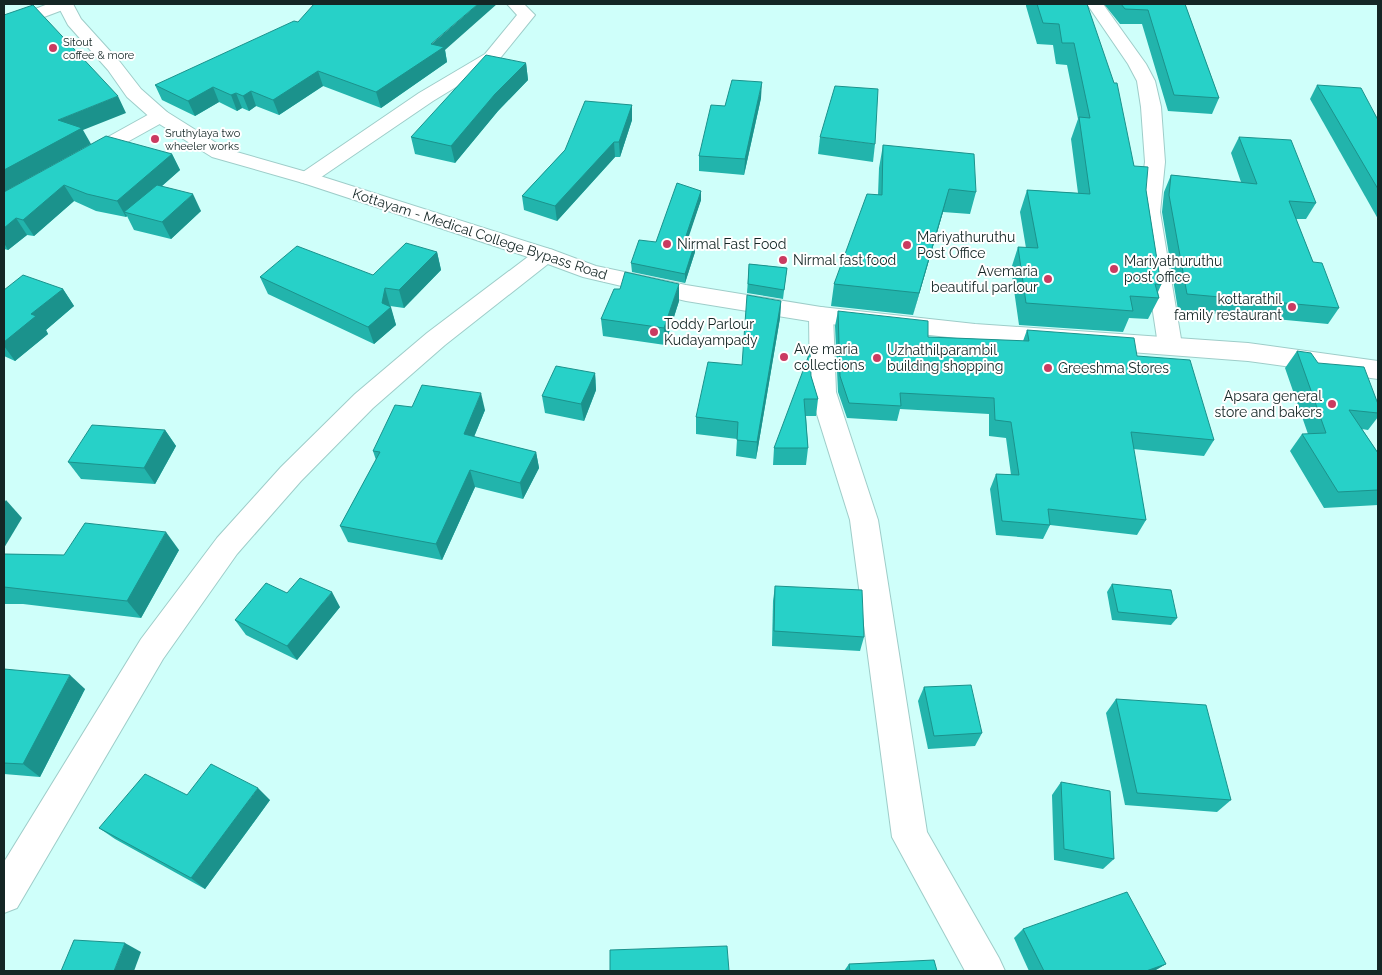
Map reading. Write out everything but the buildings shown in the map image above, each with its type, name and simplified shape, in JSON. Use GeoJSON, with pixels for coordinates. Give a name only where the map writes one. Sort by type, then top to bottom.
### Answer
{"type":"FeatureCollection","features":[{"type":"Feature","properties":{"kind":"street"},"geometry":{"type":"LineString","coordinates":[[4,27],[64,4]]}},
{"type":"Feature","properties":{"kind":"street","name":"Kottayam - Medical College Bypass Road"},"geometry":{"type":"LineString","coordinates":[[64,4],[74,21],[114,66],[134,93],[160,116],[219,153],[307,178],[545,255],[591,272],[686,294],[821,315],[974,332],[1248,352],[1378,370]]}},
{"type":"Feature","properties":{"kind":"street"},"geometry":{"type":"LineString","coordinates":[[307,178],[426,97],[491,58],[526,15],[515,4]]}},
{"type":"Feature","properties":{"kind":"street"},"geometry":{"type":"LineString","coordinates":[[1095,4],[1137,64],[1146,81],[1151,107],[1155,162],[1149,212],[1170,345]]}},
{"type":"Feature","properties":{"kind":"street"},"geometry":{"type":"LineString","coordinates":[[65,168],[160,116]]}},
{"type":"Feature","properties":{"kind":"street"},"geometry":{"type":"LineString","coordinates":[[4,894],[152,649],[227,546],[290,474],[364,401],[436,339],[545,255]]}},
{"type":"Feature","properties":{"kind":"street"},"geometry":{"type":"LineString","coordinates":[[821,315],[823,392],[864,520],[910,837],[986,971]]}},
{"type":"Feature","properties":{"kind":"place","name":"Sitout coffee & more"},"geometry":{"type":"Point","coordinates":[53,48]}},
{"type":"Feature","properties":{"kind":"place","name":"Sruthylaya two wheeler works"},"geometry":{"type":"Point","coordinates":[155,139]}},
{"type":"Feature","properties":{"kind":"place","name":"Nirmal Fast Food"},"geometry":{"type":"Point","coordinates":[667,244]}},
{"type":"Feature","properties":{"kind":"place","name":"Mariyathuruthu Post Office"},"geometry":{"type":"Point","coordinates":[907,245]}},
{"type":"Feature","properties":{"kind":"place","name":"Nirmal fast food"},"geometry":{"type":"Point","coordinates":[783,260]}},
{"type":"Feature","properties":{"kind":"place","name":"Mariyathuruthu post office"},"geometry":{"type":"Point","coordinates":[1114,269]}},
{"type":"Feature","properties":{"kind":"place","name":"Avemaria beautiful parlour"},"geometry":{"type":"Point","coordinates":[1048,279]}},
{"type":"Feature","properties":{"kind":"place","name":"kottarathil family restaurant"},"geometry":{"type":"Point","coordinates":[1292,307]}},
{"type":"Feature","properties":{"kind":"place","name":"Toddy Parlour Kudayampady"},"geometry":{"type":"Point","coordinates":[654,332]}},
{"type":"Feature","properties":{"kind":"place","name":"Ave maria collections"},"geometry":{"type":"Point","coordinates":[784,357]}},
{"type":"Feature","properties":{"kind":"place","name":"Uzhathilparambil building shopping"},"geometry":{"type":"Point","coordinates":[877,358]}},
{"type":"Feature","properties":{"kind":"place","name":"Greeshma Stores"},"geometry":{"type":"Point","coordinates":[1048,368]}},
{"type":"Feature","properties":{"kind":"place","name":"Apsara general store and bakers"},"geometry":{"type":"Point","coordinates":[1332,404]}}]}
